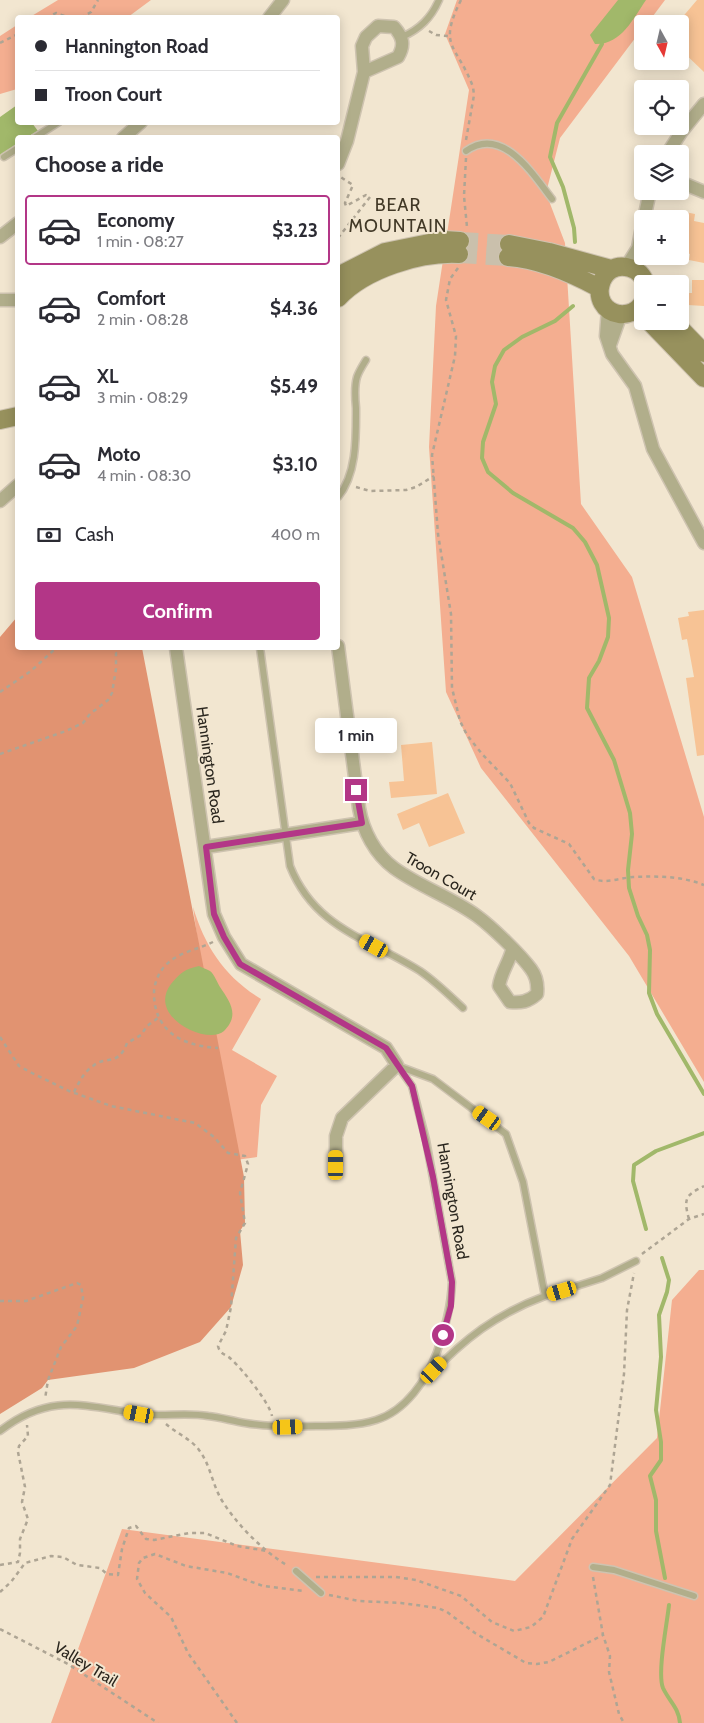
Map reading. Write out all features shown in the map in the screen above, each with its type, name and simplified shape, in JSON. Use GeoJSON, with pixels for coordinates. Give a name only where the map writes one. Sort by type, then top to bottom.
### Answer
{"type":"FeatureCollection","features":[{"type":"Feature","properties":{"kind":"street"},"geometry":{"type":"LineString","coordinates":[[271,15],[283,0]]}},
{"type":"Feature","properties":{"kind":"street"},"geometry":{"type":"LineString","coordinates":[[340,159],[347,141],[364,72],[362,46],[371,30],[386,25],[394,27],[402,37],[403,49],[398,57],[364,72]]}},
{"type":"Feature","properties":{"kind":"street"},"geometry":{"type":"LineString","coordinates":[[673,145],[704,104]]}},
{"type":"Feature","properties":{"kind":"street"},"geometry":{"type":"LineString","coordinates":[[126,135],[138,125]]}},
{"type":"Feature","properties":{"kind":"street"},"geometry":{"type":"LineString","coordinates":[[689,186],[704,192]]}},
{"type":"Feature","properties":{"kind":"street"},"geometry":{"type":"LineString","coordinates":[[0,237],[15,225]]}},
{"type":"Feature","properties":{"kind":"street"},"geometry":{"type":"LineString","coordinates":[[340,275],[385,252],[444,240],[462,247]]}},
{"type":"Feature","properties":{"kind":"street"},"geometry":{"type":"LineString","coordinates":[[340,295],[345,289],[390,264],[445,253],[462,247]]}},
{"type":"Feature","properties":{"kind":"street"},"geometry":{"type":"LineString","coordinates":[[599,288],[571,274],[508,250],[549,252],[631,273]]}},
{"type":"Feature","properties":{"kind":"street"},"geometry":{"type":"LineString","coordinates":[[631,273],[601,281],[599,288],[603,304],[633,313],[704,378]]}},
{"type":"Feature","properties":{"kind":"street"},"geometry":{"type":"LineString","coordinates":[[0,300],[15,300]]}},
{"type":"Feature","properties":{"kind":"street"},"geometry":{"type":"LineString","coordinates":[[633,313],[606,336],[619,366],[638,393],[653,449],[704,543]]}},
{"type":"Feature","properties":{"kind":"street"},"geometry":{"type":"LineString","coordinates":[[682,330],[704,353]]}},
{"type":"Feature","properties":{"kind":"street"},"geometry":{"type":"LineString","coordinates":[[0,420],[15,417]]}},
{"type":"Feature","properties":{"kind":"street"},"geometry":{"type":"LineString","coordinates":[[0,433],[15,429]]}},
{"type":"Feature","properties":{"kind":"street"},"geometry":{"type":"LineString","coordinates":[[0,501],[15,488]]}},
{"type":"Feature","properties":{"kind":"street","name":"Hannington Road"},"geometry":{"type":"LineString","coordinates":[[176,650],[206,847],[214,914],[224,937],[240,964],[386,1048],[397,1065]]}},
{"type":"Feature","properties":{"kind":"street","name":"Troon Court"},"geometry":{"type":"LineString","coordinates":[[339,650],[362,823],[374,848],[394,868],[477,916],[512,950]]}},
{"type":"Feature","properties":{"kind":"street"},"geometry":{"type":"LineString","coordinates":[[206,847],[362,823]]}},
{"type":"Feature","properties":{"kind":"street"},"geometry":{"type":"LineString","coordinates":[[336,1165],[336,1136],[342,1118],[397,1065]]}},
{"type":"Feature","properties":{"kind":"lane"},"geometry":{"type":"LineString","coordinates":[[402,37],[424,24],[439,0]]}},
{"type":"Feature","properties":{"kind":"lane"},"geometry":{"type":"LineString","coordinates":[[39,135],[54,125]]}},
{"type":"Feature","properties":{"kind":"lane"},"geometry":{"type":"LineString","coordinates":[[466,151],[476,144],[489,142],[498,145],[524,164],[552,199]]}},
{"type":"Feature","properties":{"kind":"lane"},"geometry":{"type":"LineString","coordinates":[[4,157],[15,150]]}},
{"type":"Feature","properties":{"kind":"lane"},"geometry":{"type":"LineString","coordinates":[[340,494],[348,483],[352,469],[356,422],[355,386],[357,376],[366,360]]}},
{"type":"Feature","properties":{"kind":"lane"},"geometry":{"type":"LineString","coordinates":[[260,650],[290,866],[298,884],[310,904],[344,930],[420,971],[463,1008]]}},
{"type":"Feature","properties":{"kind":"lane"},"geometry":{"type":"LineString","coordinates":[[397,1065],[433,1079],[506,1134],[523,1182],[544,1296]]}},
{"type":"Feature","properties":{"kind":"lane","name":"Hannington Road"},"geometry":{"type":"LineString","coordinates":[[0,1431],[11,1422],[53,1405],[76,1404],[157,1416],[207,1415],[273,1426],[351,1425],[377,1420],[399,1408],[422,1383],[433,1363],[451,1306],[452,1282],[426,1140],[412,1086],[397,1065]]}},
{"type":"Feature","properties":{"kind":"lane"},"geometry":{"type":"LineString","coordinates":[[422,1383],[447,1356],[499,1315],[544,1296],[602,1278],[636,1261]]}},
{"type":"Feature","properties":{"kind":"lane"},"geometry":{"type":"LineString","coordinates":[[593,1568],[614,1570],[694,1596]]}},
{"type":"Feature","properties":{"kind":"lane"},"geometry":{"type":"LineString","coordinates":[[296,1571],[315,1585],[321,1593]]}},
{"type":"Feature","properties":{"kind":"path"},"geometry":{"type":"LineString","coordinates":[[86,15],[92,12],[98,0]]}},
{"type":"Feature","properties":{"kind":"path"},"geometry":{"type":"LineString","coordinates":[[461,0],[450,22],[448,36],[473,87],[474,95],[468,124],[462,247],[446,290],[447,307],[456,336],[454,363],[448,395],[432,455],[438,534],[451,614],[452,688],[460,721],[474,745],[510,782],[524,814],[534,828],[569,844],[594,878],[606,881],[634,877],[678,878],[704,885]]}},
{"type":"Feature","properties":{"kind":"path"},"geometry":{"type":"LineString","coordinates":[[424,24],[432,34],[448,36]]}},
{"type":"Feature","properties":{"kind":"path"},"geometry":{"type":"LineString","coordinates":[[0,43],[15,36]]}},
{"type":"Feature","properties":{"kind":"path"},"geometry":{"type":"LineString","coordinates":[[340,176],[353,185],[345,203],[346,206],[366,195],[370,197],[340,235]]}},
{"type":"Feature","properties":{"kind":"path"},"geometry":{"type":"LineString","coordinates":[[348,483],[370,491],[406,490],[416,488],[426,479],[434,476]]}},
{"type":"Feature","properties":{"kind":"path"},"geometry":{"type":"LineString","coordinates":[[0,692],[32,671],[54,650]]}},
{"type":"Feature","properties":{"kind":"path"},"geometry":{"type":"LineString","coordinates":[[0,754],[66,731],[83,723],[90,714],[108,700],[112,693],[116,669],[116,653],[114,650]]}},
{"type":"Feature","properties":{"kind":"path"},"geometry":{"type":"LineString","coordinates":[[218,1048],[195,1044],[176,1036],[163,1027],[154,1004],[154,988],[167,963],[224,937]]}},
{"type":"Feature","properties":{"kind":"path"},"geometry":{"type":"LineString","coordinates":[[73,1092],[83,1075],[94,1064],[114,1059],[124,1054],[127,1043],[141,1035],[147,1026],[158,1018]]}},
{"type":"Feature","properties":{"kind":"path"},"geometry":{"type":"LineString","coordinates":[[0,1037],[19,1066],[73,1092],[111,1106],[195,1123],[214,1137],[228,1153],[245,1156],[248,1159],[240,1193],[245,1222],[236,1238],[231,1307],[226,1331],[218,1346],[220,1353],[232,1360],[265,1399],[272,1414],[273,1426]]}},
{"type":"Feature","properties":{"kind":"path"},"geometry":{"type":"LineString","coordinates":[[689,1219],[687,1210],[688,1196],[690,1192],[704,1186]]}},
{"type":"Feature","properties":{"kind":"path"},"geometry":{"type":"LineString","coordinates":[[157,1416],[198,1449],[207,1462],[221,1499],[247,1532],[269,1552],[296,1571],[315,1577],[376,1576],[416,1580],[461,1596],[492,1622],[514,1631],[524,1630],[537,1623],[543,1617],[572,1539],[610,1485],[624,1374],[626,1310],[636,1261],[658,1241],[689,1219],[704,1214]]}},
{"type":"Feature","properties":{"kind":"path"},"geometry":{"type":"LineString","coordinates":[[0,1301],[26,1301],[77,1282],[81,1285],[83,1298],[76,1326],[61,1347],[48,1380],[45,1401],[41,1409],[30,1419],[26,1427],[27,1439],[19,1446],[26,1492],[22,1502],[28,1519],[20,1539],[20,1559],[14,1564],[0,1565]]}},
{"type":"Feature","properties":{"kind":"path"},"geometry":{"type":"LineString","coordinates":[[0,1592],[11,1582],[25,1563],[51,1556],[63,1557],[77,1565],[100,1568],[111,1576],[118,1575],[122,1549],[129,1528],[132,1526],[136,1526],[146,1539],[154,1540],[205,1532],[237,1546],[269,1552]]}},
{"type":"Feature","properties":{"kind":"path"},"geometry":{"type":"LineString","coordinates":[[237,1723],[188,1653],[171,1617],[145,1593],[138,1579],[139,1563],[143,1558],[155,1554],[186,1566],[227,1573],[263,1586],[321,1593],[359,1601],[401,1603],[438,1608],[447,1612],[474,1633],[526,1663],[549,1662],[603,1635]]}},
{"type":"Feature","properties":{"kind":"path"},"geometry":{"type":"LineString","coordinates":[[593,1568],[594,1586],[603,1635],[608,1646],[609,1672],[619,1714],[624,1723]]}},
{"type":"Feature","properties":{"kind":"path","name":"Valley Trail"},"geometry":{"type":"LineString","coordinates":[[0,1629],[68,1664],[158,1723]]}},
{"type":"Feature","properties":{"kind":"shaded area"},"geometry":{"type":"Polygon","coordinates":[[[58,0],[151,0],[131,15],[33,15],[58,0]]]}},
{"type":"Feature","properties":{"kind":"shaded area"},"geometry":{"type":"Polygon","coordinates":[[[457,0],[665,0],[654,15],[634,15],[634,40],[560,138],[546,193],[565,243],[581,504],[632,577],[704,817],[704,1082],[629,956],[481,768],[446,692],[429,447],[436,306],[469,90],[445,34],[457,0]]]}},
{"type":"Feature","properties":{"kind":"shaded area"},"geometry":{"type":"Polygon","coordinates":[[[618,0],[646,0],[636,15],[634,15],[631,23],[619,36],[604,43],[595,44],[590,35],[618,0]]]}},
{"type":"Feature","properties":{"kind":"shaded area"},"geometry":{"type":"Polygon","coordinates":[[[15,26],[15,90],[0,94],[0,36],[15,26]]]}},
{"type":"Feature","properties":{"kind":"shaded area"},"geometry":{"type":"Polygon","coordinates":[[[15,106],[15,125],[34,125],[38,131],[31,135],[15,135],[15,145],[0,155],[0,117],[15,106]]]}},
{"type":"Feature","properties":{"kind":"shaded area"},"geometry":{"type":"Polygon","coordinates":[[[15,619],[15,650],[142,650],[244,1177],[245,1223],[240,1231],[243,1265],[231,1307],[200,1342],[134,1368],[48,1380],[42,1388],[0,1414],[0,637],[15,619]]]}},
{"type":"Feature","properties":{"kind":"shaded area"},"geometry":{"type":"Polygon","coordinates":[[[193,907],[210,948],[218,960],[237,981],[261,999],[232,1050],[277,1076],[261,1105],[257,1157],[228,1161],[193,907]]]}},
{"type":"Feature","properties":{"kind":"shaded area"},"geometry":{"type":"Polygon","coordinates":[[[199,966],[213,974],[232,1009],[232,1019],[229,1025],[224,1031],[216,1035],[205,1035],[182,1026],[166,1007],[165,996],[171,984],[183,972],[199,966]]]}},
{"type":"Feature","properties":{"kind":"shaded area"},"geometry":{"type":"Polygon","coordinates":[[[699,1270],[704,1270],[704,1723],[51,1723],[122,1529],[515,1581],[657,1438],[672,1300],[699,1270]]]}},
{"type":"Feature","properties":{"kind":"building"},"geometry":{"type":"Polygon","coordinates":[[[697,0],[704,0],[704,72],[689,58],[689,15],[684,15],[697,0]]]}},
{"type":"Feature","properties":{"kind":"building"},"geometry":{"type":"Polygon","coordinates":[[[689,213],[695,214],[694,221],[704,223],[704,263],[689,260],[689,213]]]}},
{"type":"Feature","properties":{"kind":"building"},"geometry":{"type":"Polygon","coordinates":[[[692,280],[704,280],[704,306],[689,305],[689,293],[692,293],[692,280]]]}},
{"type":"Feature","properties":{"kind":"building"},"geometry":{"type":"Polygon","coordinates":[[[704,610],[704,755],[697,756],[686,678],[694,677],[687,639],[682,640],[678,618],[689,616],[688,612],[704,610]]]}},
{"type":"Feature","properties":{"kind":"building"},"geometry":{"type":"Polygon","coordinates":[[[432,742],[437,794],[391,798],[389,782],[404,781],[401,745],[432,742]]]}},
{"type":"Feature","properties":{"kind":"building"},"geometry":{"type":"Polygon","coordinates":[[[448,793],[465,833],[429,847],[419,823],[403,830],[397,814],[448,793]]]}},
{"type":"Feature","properties":{"kind":"waterway"},"geometry":{"type":"LineString","coordinates":[[575,242],[574,228],[563,187],[550,157],[557,123],[602,44]]}},
{"type":"Feature","properties":{"kind":"waterway"},"geometry":{"type":"LineString","coordinates":[[573,306],[555,321],[522,337],[504,350],[495,366],[492,382],[496,404],[483,442],[482,458],[488,472],[513,493],[573,528],[585,542],[597,565],[609,618],[608,637],[599,661],[589,678],[587,708],[614,760],[630,813],[632,834],[628,870],[629,888],[638,916],[647,935],[650,950],[649,993],[657,1014],[704,1094]]}},
{"type":"Feature","properties":{"kind":"waterway"},"geometry":{"type":"LineString","coordinates":[[646,1229],[633,1181],[634,1165],[656,1151],[704,1133]]}},
{"type":"Feature","properties":{"kind":"waterway"},"geometry":{"type":"LineString","coordinates":[[662,1258],[669,1280],[659,1315],[661,1357],[656,1410],[661,1442],[661,1460],[650,1476],[656,1500],[656,1531],[665,1578]]}},
{"type":"Feature","properties":{"kind":"waterway"},"geometry":{"type":"LineString","coordinates":[[669,1605],[661,1681],[663,1688],[678,1713],[680,1723]]}},
{"type":"Feature","properties":{"kind":"tunnel"},"geometry":{"type":"LineString","coordinates":[[460,241],[509,244]]}},
{"type":"Feature","properties":{"kind":"tunnel"},"geometry":{"type":"LineString","coordinates":[[459,254],[508,257]]}},
{"type":"Feature","properties":{"kind":"district","name":"BEAR MOUNTAIN"},"geometry":{"type":"Point","coordinates":[398,215]}},
{"type":"Feature","properties":{"kind":"route"},"geometry":{"type":"LineString","coordinates":[[356,790],[362,823],[206,847],[214,914],[224,937],[240,964],[386,1048],[412,1086],[426,1140],[452,1282],[451,1306],[443,1335]]}}]}
